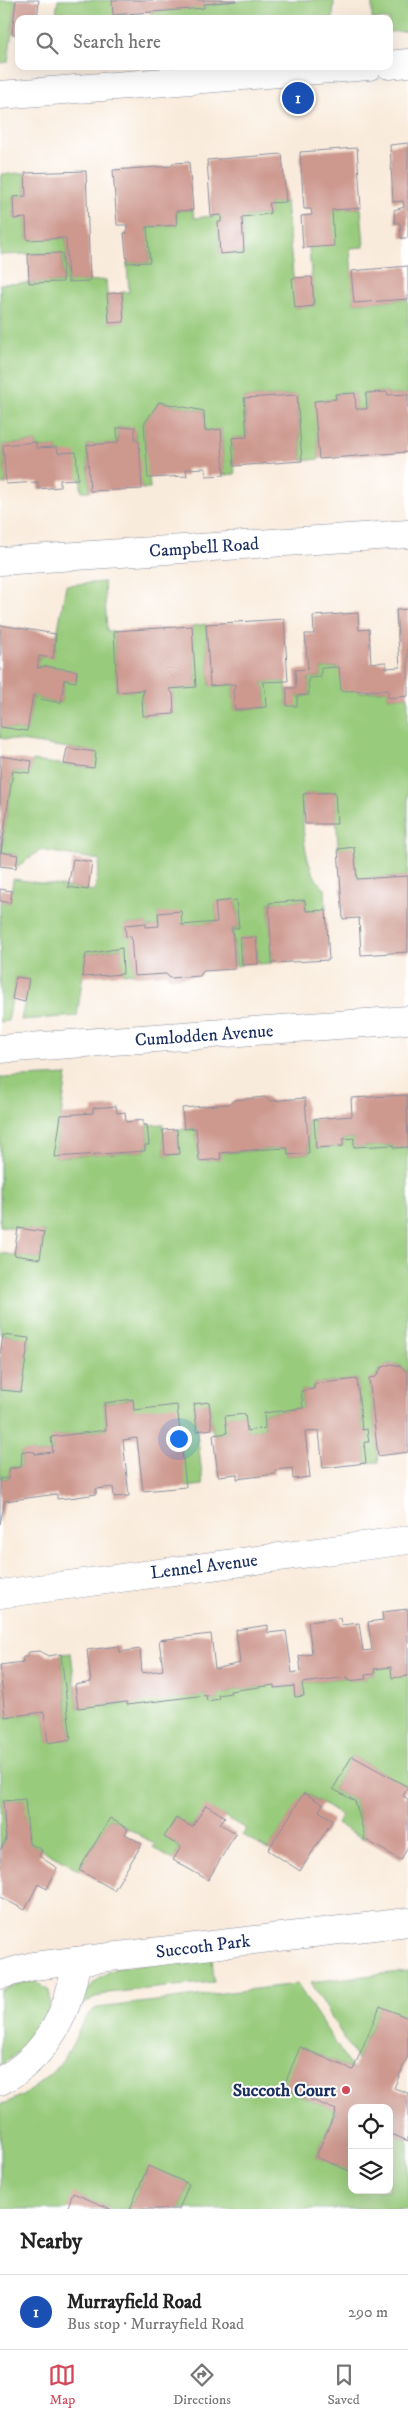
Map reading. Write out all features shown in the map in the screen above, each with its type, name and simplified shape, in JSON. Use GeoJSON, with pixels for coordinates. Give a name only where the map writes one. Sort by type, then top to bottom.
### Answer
{"type":"FeatureCollection","features":[{"type":"Feature","properties":{"kind":"street"},"geometry":{"type":"LineString","coordinates":[[393,65],[408,63]]}},
{"type":"Feature","properties":{"kind":"street"},"geometry":{"type":"LineString","coordinates":[[0,95],[317,70]]}},
{"type":"Feature","properties":{"kind":"street","name":"Campbell Road"},"geometry":{"type":"LineString","coordinates":[[0,561],[408,534]]}},
{"type":"Feature","properties":{"kind":"street","name":"Cumlodden Avenue"},"geometry":{"type":"LineString","coordinates":[[0,1049],[408,1020]]}},
{"type":"Feature","properties":{"kind":"street","name":"Lennel Avenue"},"geometry":{"type":"LineString","coordinates":[[0,1594],[408,1540]]}},
{"type":"Feature","properties":{"kind":"street","name":"Succoth Park"},"geometry":{"type":"LineString","coordinates":[[0,1975],[19,1968],[408,1922]]}},
{"type":"Feature","properties":{"kind":"street"},"geometry":{"type":"LineString","coordinates":[[0,2082],[25,2064],[50,2038],[70,1999],[76,1961]]}},
{"type":"Feature","properties":{"kind":"green space"},"geometry":{"type":"Polygon","coordinates":[[[0,0],[16,0],[8,62],[0,63],[0,0]]]}},
{"type":"Feature","properties":{"kind":"green space"},"geometry":{"type":"Polygon","coordinates":[[[58,0],[112,0],[133,13],[133,15],[56,15],[58,0]]]}},
{"type":"Feature","properties":{"kind":"green space"},"geometry":{"type":"Polygon","coordinates":[[[247,0],[334,0],[333,15],[151,15],[151,12],[247,0]]]}},
{"type":"Feature","properties":{"kind":"green space"},"geometry":{"type":"Polygon","coordinates":[[[372,0],[408,0],[408,31],[393,32],[393,15],[372,15],[372,0]]]}},
{"type":"Feature","properties":{"kind":"green space"},"geometry":{"type":"Polygon","coordinates":[[[25,173],[26,196],[13,197],[14,219],[26,218],[27,239],[66,238],[68,282],[106,280],[109,323],[124,322],[122,292],[129,292],[127,263],[150,262],[147,227],[177,225],[176,211],[193,210],[194,218],[221,215],[221,222],[218,223],[220,254],[244,252],[242,217],[270,214],[269,203],[286,202],[296,308],[314,306],[309,248],[332,210],[361,208],[364,247],[350,248],[354,303],[408,299],[408,394],[366,393],[367,409],[356,409],[355,393],[336,394],[336,399],[315,401],[319,459],[302,461],[297,395],[244,398],[247,437],[232,438],[235,474],[224,475],[221,429],[205,431],[204,411],[159,402],[144,424],[150,488],[142,489],[134,427],[117,428],[118,443],[87,445],[90,491],[81,491],[81,479],[78,479],[58,453],[57,447],[36,448],[36,442],[3,445],[6,484],[0,484],[0,284],[63,282],[62,253],[0,255],[0,189],[2,174],[25,173]]]}},
{"type":"Feature","properties":{"kind":"green space"},"geometry":{"type":"Polygon","coordinates":[[[104,582],[107,631],[114,631],[117,692],[144,690],[142,696],[143,716],[174,714],[173,694],[169,689],[196,687],[192,626],[206,624],[210,686],[236,684],[233,691],[235,710],[266,707],[265,689],[262,682],[286,681],[287,706],[297,696],[309,695],[308,678],[321,677],[321,668],[339,667],[359,692],[388,690],[388,698],[408,696],[408,881],[407,876],[357,879],[354,848],[338,849],[335,792],[303,794],[307,858],[311,870],[325,889],[326,910],[306,911],[305,900],[269,903],[272,963],[258,964],[256,937],[240,939],[242,965],[236,966],[232,928],[239,928],[236,900],[215,902],[217,922],[182,925],[158,913],[159,926],[146,927],[146,923],[125,925],[126,936],[131,936],[134,973],[123,974],[121,948],[86,954],[77,1016],[21,1020],[29,979],[16,977],[8,1021],[0,1022],[0,901],[10,903],[13,879],[95,891],[100,860],[40,850],[16,868],[18,855],[1,852],[13,771],[30,773],[32,761],[93,768],[96,752],[0,738],[0,727],[27,731],[33,694],[40,699],[61,703],[64,680],[76,681],[77,672],[45,666],[37,668],[39,656],[53,657],[66,585],[104,582]]]}},
{"type":"Feature","properties":{"kind":"green space"},"geometry":{"type":"Polygon","coordinates":[[[67,1075],[55,1157],[145,1151],[145,1145],[149,1145],[147,1125],[163,1124],[165,1155],[179,1154],[177,1130],[196,1128],[199,1161],[220,1159],[220,1153],[287,1148],[288,1155],[309,1153],[307,1120],[314,1119],[316,1148],[343,1146],[343,1139],[354,1138],[355,1147],[394,1145],[395,1148],[408,1147],[408,1374],[400,1366],[391,1364],[382,1368],[376,1377],[369,1379],[379,1462],[366,1463],[364,1442],[369,1441],[367,1430],[362,1430],[357,1379],[314,1384],[314,1389],[301,1391],[303,1408],[264,1413],[265,1428],[247,1431],[244,1414],[226,1416],[227,1433],[213,1435],[209,1403],[194,1404],[203,1485],[186,1487],[134,1410],[132,1399],[104,1403],[106,1430],[52,1437],[53,1452],[35,1454],[34,1452],[22,1452],[21,1467],[10,1468],[8,1479],[0,1478],[0,1390],[21,1392],[29,1339],[0,1334],[0,1253],[40,1259],[44,1232],[0,1226],[0,1078],[67,1075]]]}},
{"type":"Feature","properties":{"kind":"green space"},"geometry":{"type":"Polygon","coordinates":[[[71,1653],[78,1708],[206,1695],[207,1701],[218,1700],[218,1695],[230,1693],[230,1691],[274,1685],[275,1688],[294,1686],[296,1697],[304,1696],[302,1683],[348,1677],[349,1681],[366,1679],[365,1675],[375,1674],[374,1669],[391,1667],[408,1676],[408,1787],[352,1756],[333,1789],[355,1801],[364,1839],[337,1824],[342,1816],[305,1793],[268,1850],[243,1835],[246,1829],[206,1806],[192,1827],[175,1818],[165,1837],[181,1847],[173,1860],[153,1848],[155,1844],[110,1818],[79,1870],[29,1843],[24,1799],[3,1801],[6,1839],[0,1850],[0,1680],[5,1717],[44,1712],[48,1742],[71,1739],[61,1654],[71,1653]]]}},
{"type":"Feature","properties":{"kind":"green space"},"geometry":{"type":"Polygon","coordinates":[[[212,1957],[214,1982],[108,1993],[86,2002],[77,2011],[92,1985],[103,1975],[117,1968],[212,1957]]]}},
{"type":"Feature","properties":{"kind":"green space"},"geometry":{"type":"Polygon","coordinates":[[[408,1971],[408,2018],[380,2007],[357,2060],[311,1982],[408,1971]]]}},
{"type":"Feature","properties":{"kind":"green space"},"geometry":{"type":"Polygon","coordinates":[[[25,1982],[37,1982],[49,1991],[48,2013],[43,2024],[27,2044],[0,2066],[0,1991],[25,1982]]]}},
{"type":"Feature","properties":{"kind":"green space"},"geometry":{"type":"Polygon","coordinates":[[[297,1984],[353,2070],[301,2047],[283,2088],[336,2110],[316,2157],[348,2170],[348,2194],[393,2194],[393,2135],[408,2141],[408,2209],[179,2209],[189,2184],[148,2167],[130,2209],[111,2209],[74,2194],[67,2209],[0,2209],[0,2105],[32,2089],[50,2074],[66,2055],[84,2019],[97,2008],[297,1984]]]}},
{"type":"Feature","properties":{"kind":"building"},"geometry":{"type":"Polygon","coordinates":[[[16,0],[39,0],[37,15],[15,15],[15,34],[12,34],[16,0]]]}},
{"type":"Feature","properties":{"kind":"building"},"geometry":{"type":"Polygon","coordinates":[[[112,0],[236,1],[204,4],[204,8],[113,15],[112,0]]]}},
{"type":"Feature","properties":{"kind":"building"},"geometry":{"type":"Polygon","coordinates":[[[408,143],[408,238],[401,238],[400,223],[395,223],[394,210],[404,207],[403,201],[393,202],[390,145],[408,143]]]}},
{"type":"Feature","properties":{"kind":"building"},"geometry":{"type":"Polygon","coordinates":[[[357,148],[361,208],[332,210],[334,246],[303,248],[301,216],[312,215],[311,209],[304,209],[300,152],[357,148]]]}},
{"type":"Feature","properties":{"kind":"building"},"geometry":{"type":"Polygon","coordinates":[[[282,154],[286,202],[269,203],[270,214],[242,217],[244,252],[220,254],[218,222],[221,222],[221,215],[211,216],[207,160],[282,154]]]}},
{"type":"Feature","properties":{"kind":"building"},"geometry":{"type":"Polygon","coordinates":[[[189,162],[193,210],[176,211],[177,225],[147,227],[150,262],[127,263],[124,233],[127,233],[127,225],[117,225],[113,170],[172,166],[173,163],[189,162]]]}},
{"type":"Feature","properties":{"kind":"building"},"geometry":{"type":"Polygon","coordinates":[[[86,171],[90,281],[68,282],[66,238],[27,240],[26,218],[14,219],[13,197],[26,196],[25,173],[86,171]]]}},
{"type":"Feature","properties":{"kind":"building"},"geometry":{"type":"Polygon","coordinates":[[[62,253],[63,282],[29,283],[28,254],[62,253]]]}},
{"type":"Feature","properties":{"kind":"building"},"geometry":{"type":"Polygon","coordinates":[[[408,266],[408,299],[354,303],[351,271],[408,266]]]}},
{"type":"Feature","properties":{"kind":"building"},"geometry":{"type":"Polygon","coordinates":[[[312,277],[314,306],[295,308],[292,278],[312,277]]]}},
{"type":"Feature","properties":{"kind":"building"},"geometry":{"type":"Polygon","coordinates":[[[122,292],[124,322],[109,323],[107,294],[122,292]]]}},
{"type":"Feature","properties":{"kind":"building"},"geometry":{"type":"Polygon","coordinates":[[[387,392],[388,395],[408,394],[408,452],[319,459],[314,401],[336,399],[335,394],[355,393],[356,409],[367,409],[366,393],[387,392]]]}},
{"type":"Feature","properties":{"kind":"building"},"geometry":{"type":"Polygon","coordinates":[[[297,395],[302,461],[234,466],[232,438],[247,437],[244,398],[297,395]]]}},
{"type":"Feature","properties":{"kind":"building"},"geometry":{"type":"Polygon","coordinates":[[[159,402],[204,411],[205,431],[221,429],[224,475],[206,476],[205,468],[186,469],[187,476],[148,478],[144,424],[159,402]]]}},
{"type":"Feature","properties":{"kind":"building"},"geometry":{"type":"Polygon","coordinates":[[[135,427],[135,441],[139,441],[142,489],[90,491],[87,445],[118,443],[117,428],[135,427]]]}},
{"type":"Feature","properties":{"kind":"building"},"geometry":{"type":"Polygon","coordinates":[[[36,442],[36,448],[57,447],[58,453],[76,452],[78,479],[60,480],[60,487],[38,489],[38,482],[6,484],[3,445],[36,442]]]}},
{"type":"Feature","properties":{"kind":"building"},"geometry":{"type":"Polygon","coordinates":[[[408,609],[408,696],[388,698],[388,690],[341,691],[339,667],[321,668],[321,677],[308,678],[309,695],[297,696],[297,706],[287,706],[287,688],[296,688],[295,670],[308,669],[305,634],[314,634],[313,616],[358,613],[359,630],[369,629],[371,663],[386,662],[386,668],[400,667],[396,610],[408,609]]]}},
{"type":"Feature","properties":{"kind":"building"},"geometry":{"type":"Polygon","coordinates":[[[284,619],[288,681],[262,682],[265,689],[266,707],[235,710],[233,691],[236,684],[210,686],[206,624],[284,619]]]}},
{"type":"Feature","properties":{"kind":"building"},"geometry":{"type":"Polygon","coordinates":[[[0,625],[56,634],[53,658],[39,656],[37,668],[45,666],[77,671],[76,682],[64,680],[61,703],[40,699],[33,694],[27,731],[0,727],[0,625]]]}},
{"type":"Feature","properties":{"kind":"building"},"geometry":{"type":"Polygon","coordinates":[[[192,626],[196,687],[169,689],[173,694],[174,714],[143,716],[142,696],[144,690],[117,692],[114,631],[192,626]]]}},
{"type":"Feature","properties":{"kind":"building"},"geometry":{"type":"Polygon","coordinates":[[[67,748],[96,752],[94,768],[64,764],[67,748]]]}},
{"type":"Feature","properties":{"kind":"building"},"geometry":{"type":"Polygon","coordinates":[[[0,756],[32,761],[30,773],[13,771],[1,852],[0,756]]]}},
{"type":"Feature","properties":{"kind":"building"},"geometry":{"type":"Polygon","coordinates":[[[335,792],[337,824],[305,824],[303,794],[335,792]]]}},
{"type":"Feature","properties":{"kind":"building"},"geometry":{"type":"Polygon","coordinates":[[[354,847],[357,879],[408,876],[408,952],[361,955],[359,918],[343,919],[338,849],[354,847]]]}},
{"type":"Feature","properties":{"kind":"building"},"geometry":{"type":"Polygon","coordinates":[[[0,852],[18,855],[16,868],[0,866],[0,852]]]}},
{"type":"Feature","properties":{"kind":"building"},"geometry":{"type":"Polygon","coordinates":[[[73,859],[92,862],[88,890],[68,887],[73,859]]]}},
{"type":"Feature","properties":{"kind":"building"},"geometry":{"type":"Polygon","coordinates":[[[0,889],[12,891],[10,903],[0,901],[0,889]]]}},
{"type":"Feature","properties":{"kind":"building"},"geometry":{"type":"Polygon","coordinates":[[[236,900],[239,928],[232,928],[235,969],[203,971],[200,976],[186,977],[170,978],[166,974],[134,976],[131,936],[126,937],[125,925],[146,923],[146,927],[159,926],[158,913],[181,911],[182,925],[217,922],[215,902],[236,900]]]}},
{"type":"Feature","properties":{"kind":"building"},"geometry":{"type":"Polygon","coordinates":[[[305,900],[306,911],[326,910],[329,960],[272,963],[269,903],[305,900]]]}},
{"type":"Feature","properties":{"kind":"building"},"geometry":{"type":"Polygon","coordinates":[[[256,937],[258,964],[242,965],[240,938],[256,937]]]}},
{"type":"Feature","properties":{"kind":"building"},"geometry":{"type":"Polygon","coordinates":[[[122,948],[123,974],[82,977],[86,954],[122,948]]]}},
{"type":"Feature","properties":{"kind":"building"},"geometry":{"type":"Polygon","coordinates":[[[16,977],[29,979],[25,1002],[12,999],[16,977]]]}},
{"type":"Feature","properties":{"kind":"building"},"geometry":{"type":"Polygon","coordinates":[[[407,1095],[408,1147],[394,1148],[394,1145],[354,1147],[354,1138],[343,1139],[343,1146],[316,1148],[314,1119],[352,1116],[351,1098],[407,1095]]]}},
{"type":"Feature","properties":{"kind":"building"},"geometry":{"type":"Polygon","coordinates":[[[265,1097],[270,1101],[305,1098],[309,1153],[288,1155],[287,1148],[252,1150],[220,1153],[221,1159],[199,1161],[196,1128],[184,1129],[182,1108],[229,1104],[234,1100],[265,1097]]]}},
{"type":"Feature","properties":{"kind":"building"},"geometry":{"type":"Polygon","coordinates":[[[116,1106],[117,1113],[125,1112],[126,1122],[143,1120],[143,1125],[147,1125],[149,1145],[145,1145],[145,1151],[55,1157],[61,1115],[93,1113],[93,1108],[116,1106]]]}},
{"type":"Feature","properties":{"kind":"building"},"geometry":{"type":"Polygon","coordinates":[[[177,1129],[179,1154],[165,1155],[163,1130],[177,1129]]]}},
{"type":"Feature","properties":{"kind":"building"},"geometry":{"type":"Polygon","coordinates":[[[18,1228],[44,1232],[40,1259],[14,1255],[18,1228]]]}},
{"type":"Feature","properties":{"kind":"building"},"geometry":{"type":"Polygon","coordinates":[[[3,1335],[29,1338],[21,1392],[0,1390],[0,1356],[3,1335]]]}},
{"type":"Feature","properties":{"kind":"building"},"geometry":{"type":"Polygon","coordinates":[[[391,1364],[401,1366],[408,1374],[408,1452],[378,1456],[369,1378],[376,1377],[381,1368],[391,1364]]]}},
{"type":"Feature","properties":{"kind":"building"},"geometry":{"type":"Polygon","coordinates":[[[357,1379],[362,1430],[367,1429],[369,1442],[364,1442],[366,1463],[323,1468],[319,1431],[305,1432],[310,1477],[293,1479],[292,1468],[275,1470],[275,1474],[237,1479],[237,1474],[218,1476],[213,1435],[227,1433],[225,1416],[245,1414],[247,1431],[265,1428],[264,1413],[303,1408],[301,1391],[314,1389],[314,1384],[357,1379]]]}},
{"type":"Feature","properties":{"kind":"building"},"geometry":{"type":"Polygon","coordinates":[[[133,1399],[134,1410],[177,1405],[186,1487],[143,1491],[137,1438],[123,1440],[129,1496],[114,1497],[113,1487],[96,1489],[96,1494],[77,1497],[57,1499],[57,1494],[5,1501],[0,1524],[0,1478],[8,1479],[10,1468],[21,1467],[22,1451],[35,1452],[35,1454],[53,1452],[51,1437],[106,1430],[104,1403],[133,1399]]]}},
{"type":"Feature","properties":{"kind":"building"},"geometry":{"type":"Polygon","coordinates":[[[209,1402],[212,1429],[197,1431],[194,1404],[209,1402]]]}},
{"type":"Feature","properties":{"kind":"building"},"geometry":{"type":"Polygon","coordinates":[[[408,1609],[408,1676],[392,1678],[391,1667],[374,1669],[375,1674],[365,1675],[366,1679],[348,1681],[348,1677],[302,1683],[304,1696],[295,1697],[294,1686],[274,1688],[274,1685],[230,1691],[231,1693],[218,1695],[219,1699],[207,1701],[206,1695],[127,1705],[127,1702],[78,1708],[75,1685],[91,1682],[87,1650],[119,1646],[120,1652],[140,1649],[142,1673],[163,1670],[159,1640],[211,1634],[215,1669],[240,1663],[236,1630],[268,1625],[268,1633],[286,1631],[292,1673],[301,1671],[299,1656],[312,1654],[308,1622],[340,1618],[341,1625],[359,1623],[363,1651],[372,1650],[368,1622],[383,1620],[382,1612],[408,1609]]]}},
{"type":"Feature","properties":{"kind":"building"},"geometry":{"type":"Polygon","coordinates":[[[40,1651],[48,1656],[61,1654],[71,1739],[48,1743],[44,1712],[5,1717],[0,1665],[23,1662],[23,1657],[27,1657],[29,1652],[40,1651]]]}},
{"type":"Feature","properties":{"kind":"building"},"geometry":{"type":"Polygon","coordinates":[[[352,1756],[408,1787],[403,1796],[408,1799],[408,1846],[401,1860],[364,1839],[355,1801],[333,1789],[352,1756]]]}},
{"type":"Feature","properties":{"kind":"building"},"geometry":{"type":"Polygon","coordinates":[[[304,1793],[323,1804],[319,1811],[333,1820],[300,1871],[268,1850],[304,1793]]]}},
{"type":"Feature","properties":{"kind":"building"},"geometry":{"type":"Polygon","coordinates":[[[25,1799],[29,1843],[42,1850],[39,1856],[57,1868],[47,1889],[38,1884],[25,1910],[0,1897],[0,1850],[6,1839],[3,1801],[25,1799]]]}},
{"type":"Feature","properties":{"kind":"building"},"geometry":{"type":"Polygon","coordinates":[[[206,1805],[225,1817],[220,1824],[236,1833],[208,1880],[173,1860],[181,1847],[164,1837],[176,1818],[192,1827],[206,1805]]]}},
{"type":"Feature","properties":{"kind":"building"},"geometry":{"type":"Polygon","coordinates":[[[110,1818],[128,1829],[125,1834],[142,1844],[114,1890],[79,1870],[110,1818]]]}},
{"type":"Feature","properties":{"kind":"building","name":"Succoth Court"},"geometry":{"type":"Polygon","coordinates":[[[380,2006],[408,2018],[408,2056],[394,2088],[408,2093],[408,2141],[393,2135],[393,2104],[348,2104],[348,2170],[316,2157],[336,2110],[283,2088],[300,2047],[353,2070],[380,2006]]]}},
{"type":"Feature","properties":{"kind":"building"},"geometry":{"type":"Polygon","coordinates":[[[148,2166],[189,2184],[179,2209],[130,2209],[148,2166]]]}},
{"type":"Feature","properties":{"kind":"building"},"geometry":{"type":"Polygon","coordinates":[[[73,2193],[111,2209],[67,2209],[73,2193]]]}},
{"type":"Feature","properties":{"kind":"place","name":"Murrayfield Road"},"geometry":{"type":"Point","coordinates":[298,98]}},
{"type":"Feature","properties":{"kind":"place","name":"Succoth Court"},"geometry":{"type":"Point","coordinates":[346,2090]}}]}
